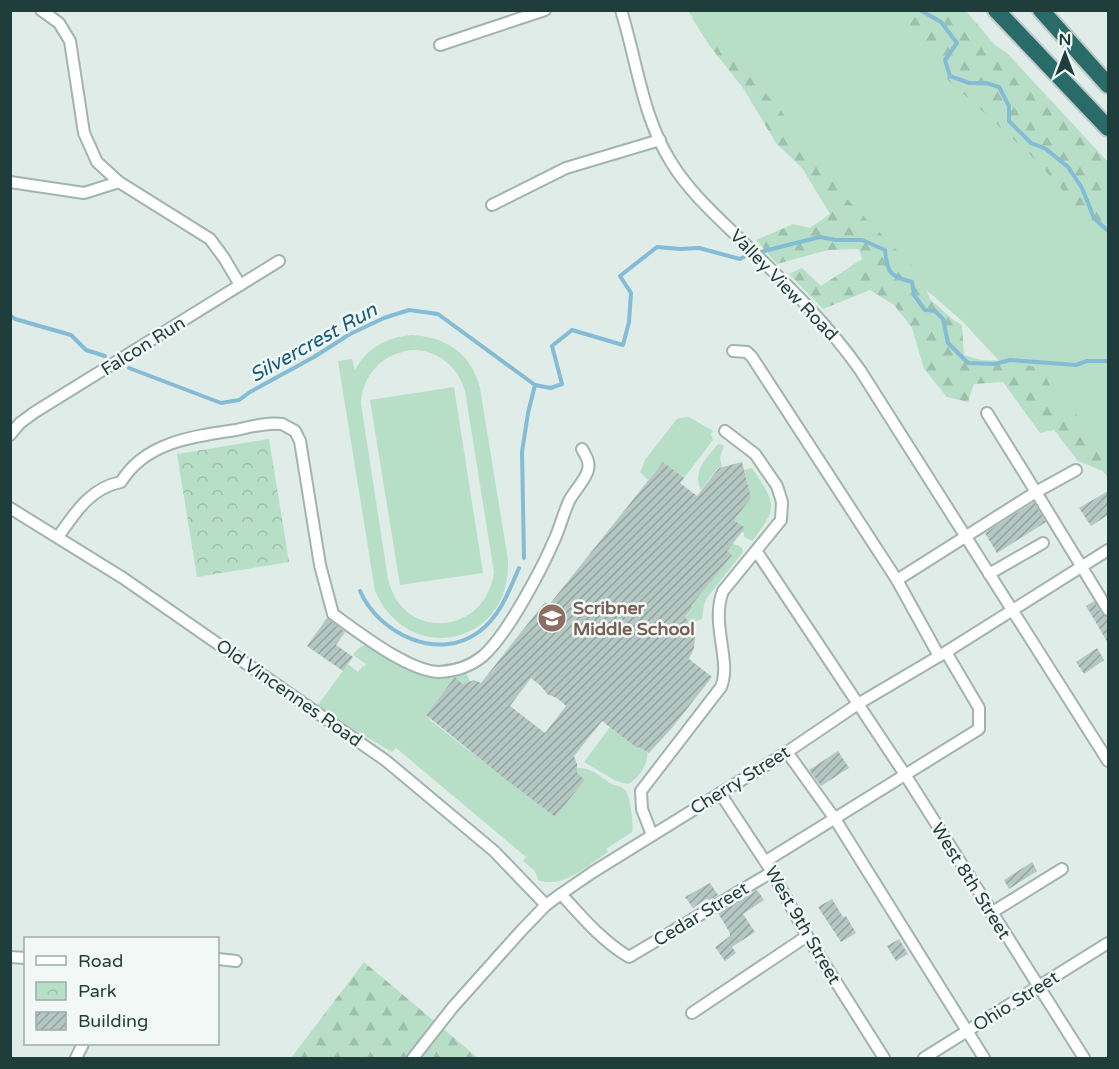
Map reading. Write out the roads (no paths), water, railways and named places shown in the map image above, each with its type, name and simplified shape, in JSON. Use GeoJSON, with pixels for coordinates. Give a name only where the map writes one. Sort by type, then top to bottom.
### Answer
{"type":"FeatureCollection","features":[{"type":"Feature","properties":{"kind":"highway"},"geometry":{"type":"LineString","coordinates":[[996,10],[1108,128]]}},
{"type":"Feature","properties":{"kind":"highway"},"geometry":{"type":"LineString","coordinates":[[1041,10],[1108,85]]}},
{"type":"Feature","properties":{"kind":"street"},"geometry":{"type":"LineString","coordinates":[[41,10],[59,23],[70,41],[75,63],[79,109],[88,144],[97,162],[119,182],[210,238],[240,285]]}},
{"type":"Feature","properties":{"kind":"street"},"geometry":{"type":"LineString","coordinates":[[440,45],[545,10]]}},
{"type":"Feature","properties":{"kind":"street","name":"Valley View Road"},"geometry":{"type":"LineString","coordinates":[[621,10],[645,100],[669,159],[692,191],[812,309],[838,338],[1108,761]]}},
{"type":"Feature","properties":{"kind":"street"},"geometry":{"type":"LineString","coordinates":[[492,205],[566,168],[660,140]]}},
{"type":"Feature","properties":{"kind":"street"},"geometry":{"type":"LineString","coordinates":[[10,182],[84,193],[119,182]]}},
{"type":"Feature","properties":{"kind":"street","name":"Falcon Run"},"geometry":{"type":"LineString","coordinates":[[10,435],[20,423],[35,412],[279,261]]}},
{"type":"Feature","properties":{"kind":"street"},"geometry":{"type":"LineString","coordinates":[[732,351],[747,352],[752,357],[979,708],[979,729],[766,861]]}},
{"type":"Feature","properties":{"kind":"street"},"geometry":{"type":"LineString","coordinates":[[987,413],[1108,610]]}},
{"type":"Feature","properties":{"kind":"street"},"geometry":{"type":"LineString","coordinates":[[58,537],[82,503],[102,488],[121,482],[134,465],[162,447],[183,438],[274,423],[289,426],[297,433],[301,446],[318,559],[331,612],[401,659],[420,669],[438,672],[453,670],[476,661],[489,650],[512,618],[548,553],[571,498],[587,473],[588,462],[582,449]]}},
{"type":"Feature","properties":{"kind":"street"},"geometry":{"type":"LineString","coordinates":[[652,835],[642,809],[641,791],[721,687],[725,678],[718,628],[720,599],[723,591],[781,520],[782,502],[777,486],[755,454],[725,431]]}},
{"type":"Feature","properties":{"kind":"street"},"geometry":{"type":"LineString","coordinates":[[897,580],[964,536],[1076,470]]}},
{"type":"Feature","properties":{"kind":"street","name":"Old Vincennes Road"},"geometry":{"type":"LineString","coordinates":[[10,508],[123,578],[385,760],[494,851],[546,905]]}},
{"type":"Feature","properties":{"kind":"street"},"geometry":{"type":"LineString","coordinates":[[989,574],[1043,543]]}},
{"type":"Feature","properties":{"kind":"street","name":"Cherry Street"},"geometry":{"type":"LineString","coordinates":[[413,1059],[453,1007],[521,931],[546,905],[561,894],[787,752],[858,704],[943,654],[1108,550]]}},
{"type":"Feature","properties":{"kind":"street","name":"West 8th Street"},"geometry":{"type":"LineString","coordinates":[[757,552],[906,776],[1084,1059]]}},
{"type":"Feature","properties":{"kind":"street"},"geometry":{"type":"LineString","coordinates":[[787,752],[835,819],[969,1031],[984,1059]]}},
{"type":"Feature","properties":{"kind":"street","name":"West 9th Street"},"geometry":{"type":"LineString","coordinates":[[720,793],[766,861],[807,936],[884,1059]]}},
{"type":"Feature","properties":{"kind":"street"},"geometry":{"type":"LineString","coordinates":[[991,913],[1062,869]]}},
{"type":"Feature","properties":{"kind":"street","name":"Cedar Street"},"geometry":{"type":"LineString","coordinates":[[561,894],[587,924],[617,950],[629,957],[772,872]]}},
{"type":"Feature","properties":{"kind":"street"},"geometry":{"type":"LineString","coordinates":[[692,1013],[807,936]]}},
{"type":"Feature","properties":{"kind":"street","name":"Ohio Street"},"geometry":{"type":"LineString","coordinates":[[924,1059],[1108,943]]}},
{"type":"Feature","properties":{"kind":"street"},"geometry":{"type":"LineString","coordinates":[[219,959],[236,961]]}},
{"type":"Feature","properties":{"kind":"street"},"geometry":{"type":"LineString","coordinates":[[76,1059],[83,1045]]}},
{"type":"Feature","properties":{"kind":"waterway"},"geometry":{"type":"LineString","coordinates":[[920,10],[941,22],[957,43],[945,60],[950,76],[969,83],[986,83],[999,87],[1009,106],[1009,121],[1031,143],[1046,149],[1068,167],[1082,188],[1094,218],[1108,231]]}},
{"type":"Feature","properties":{"kind":"waterway","name":"Silvercrest Run"},"geometry":{"type":"LineString","coordinates":[[764,251],[820,237],[836,240],[862,240],[885,250],[891,272],[912,282],[914,295],[925,310],[935,311],[943,319],[948,343],[968,363],[995,364],[1010,360],[1076,365],[1087,361],[1108,361]]}},
{"type":"Feature","properties":{"kind":"waterway","name":"Silvercrest Run"},"geometry":{"type":"LineString","coordinates":[[129,368],[221,403],[239,400],[350,334],[384,318],[409,310],[438,314],[535,385],[551,388],[562,384],[552,346],[572,330],[623,345],[629,322],[631,293],[620,276],[657,247],[699,248],[740,259],[746,256]]}},
{"type":"Feature","properties":{"kind":"waterway","name":"Silvercrest Run"},"geometry":{"type":"LineString","coordinates":[[10,315],[15,319],[71,335],[86,350],[105,356]]}},
{"type":"Feature","properties":{"kind":"waterway"},"geometry":{"type":"LineString","coordinates":[[524,558],[522,452],[535,385]]}},
{"type":"Feature","properties":{"kind":"waterway"},"geometry":{"type":"LineString","coordinates":[[360,591],[381,620],[396,631],[429,644],[447,644],[464,640],[487,625],[503,602],[519,568]]}},
{"type":"Feature","properties":{"kind":"place","name":"Scribner Middle School"},"geometry":{"type":"Point","coordinates":[552,618]}}]}
